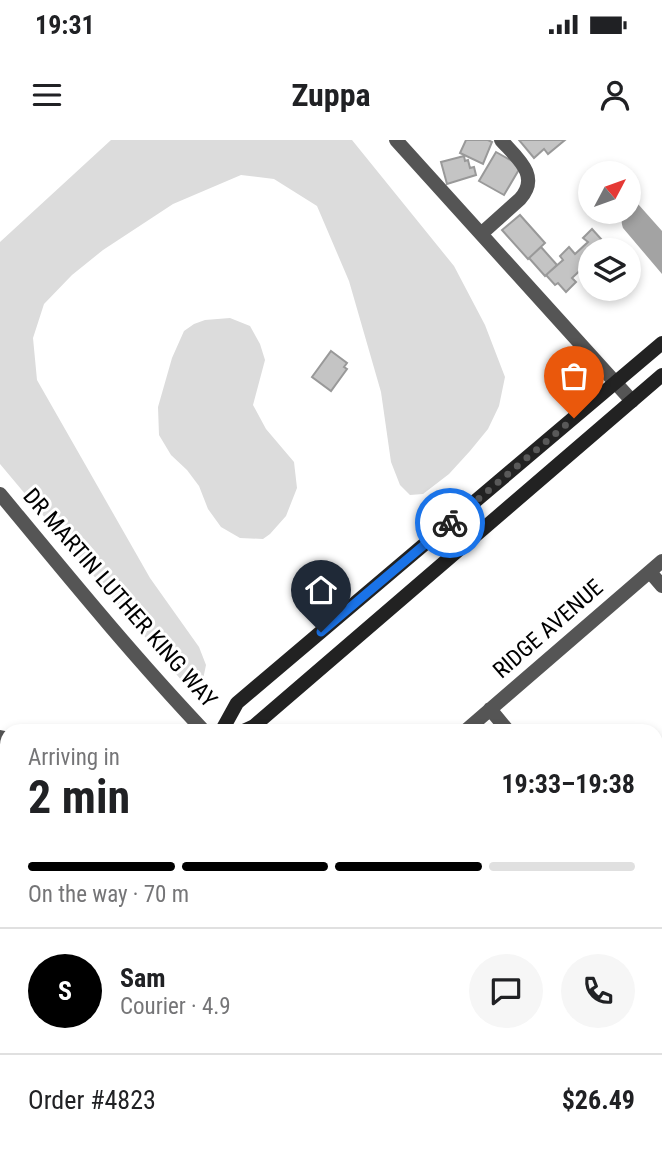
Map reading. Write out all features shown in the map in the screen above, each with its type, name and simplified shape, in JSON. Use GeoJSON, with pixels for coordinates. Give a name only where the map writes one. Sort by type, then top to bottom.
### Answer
{"type":"FeatureCollection","features":[{"type":"Feature","properties":{"kind":"main road"},"geometry":{"type":"LineString","coordinates":[[225,724],[237,703],[662,343]]}},
{"type":"Feature","properties":{"kind":"main road"},"geometry":{"type":"LineString","coordinates":[[256,724],[662,375]]}},
{"type":"Feature","properties":{"kind":"street"},"geometry":{"type":"LineString","coordinates":[[396,140],[632,401]]}},
{"type":"Feature","properties":{"kind":"street"},"geometry":{"type":"LineString","coordinates":[[481,234],[526,193],[529,185],[525,168],[501,140]]}},
{"type":"Feature","properties":{"kind":"street","name":"DR MARTIN LUTHER KING WAY"},"geometry":{"type":"LineString","coordinates":[[0,494],[117,635],[197,724]]}},
{"type":"Feature","properties":{"kind":"street","name":"RIDGE AVENUE"},"geometry":{"type":"LineString","coordinates":[[473,724],[662,561]]}},
{"type":"Feature","properties":{"kind":"street"},"geometry":{"type":"LineString","coordinates":[[650,572],[662,586]]}},
{"type":"Feature","properties":{"kind":"street"},"geometry":{"type":"LineString","coordinates":[[490,709],[502,724]]}},
{"type":"Feature","properties":{"kind":"shaded area"},"geometry":{"type":"Polygon","coordinates":[[[111,140],[352,140],[454,266],[485,325],[505,377],[499,406],[488,429],[449,474],[423,494],[410,495],[400,485],[391,462],[381,392],[349,281],[317,206],[274,179],[241,175],[173,204],[103,250],[72,275],[44,304],[33,338],[37,380],[150,578],[199,647],[206,665],[202,684],[192,688],[182,681],[0,464],[0,242],[111,140]]]}},
{"type":"Feature","properties":{"kind":"shaded area"},"geometry":{"type":"Polygon","coordinates":[[[641,207],[662,231],[662,274],[641,249],[641,238],[631,238],[622,224],[641,224],[641,207]]]}},
{"type":"Feature","properties":{"kind":"shaded area"},"geometry":{"type":"Polygon","coordinates":[[[230,318],[250,326],[260,344],[265,360],[253,405],[266,429],[294,462],[297,488],[286,516],[263,539],[240,538],[221,527],[208,509],[199,486],[171,455],[159,435],[158,407],[172,358],[184,331],[205,320],[230,318]]]}},
{"type":"Feature","properties":{"kind":"building"},"geometry":{"type":"Polygon","coordinates":[[[466,140],[492,142],[483,164],[460,153],[466,140]]]}},
{"type":"Feature","properties":{"kind":"building"},"geometry":{"type":"Polygon","coordinates":[[[519,140],[565,140],[548,154],[544,149],[534,158],[519,140]]]}},
{"type":"Feature","properties":{"kind":"building"},"geometry":{"type":"Polygon","coordinates":[[[496,152],[521,166],[504,195],[479,181],[496,152]]]}},
{"type":"Feature","properties":{"kind":"building"},"geometry":{"type":"Polygon","coordinates":[[[464,156],[470,168],[474,167],[476,175],[447,184],[441,162],[464,156]]]}},
{"type":"Feature","properties":{"kind":"building"},"geometry":{"type":"Polygon","coordinates":[[[520,215],[545,243],[528,259],[502,230],[520,215]]]}},
{"type":"Feature","properties":{"kind":"building"},"geometry":{"type":"Polygon","coordinates":[[[592,229],[600,238],[583,238],[592,229]]]}},
{"type":"Feature","properties":{"kind":"building"},"geometry":{"type":"Polygon","coordinates":[[[541,247],[557,265],[545,276],[529,258],[541,247]]]}},
{"type":"Feature","properties":{"kind":"building"},"geometry":{"type":"Polygon","coordinates":[[[569,247],[575,254],[578,251],[578,272],[572,278],[576,282],[566,292],[546,275],[563,260],[560,256],[569,247]]]}},
{"type":"Feature","properties":{"kind":"building"},"geometry":{"type":"Polygon","coordinates":[[[331,351],[347,363],[344,367],[347,369],[331,391],[312,377],[331,351]]]}},
{"type":"Feature","properties":{"kind":"way so far"},"geometry":{"type":"LineString","coordinates":[[450,523],[574,418]]}},
{"type":"Feature","properties":{"kind":"route"},"geometry":{"type":"LineString","coordinates":[[321,632],[450,523]]}}]}
